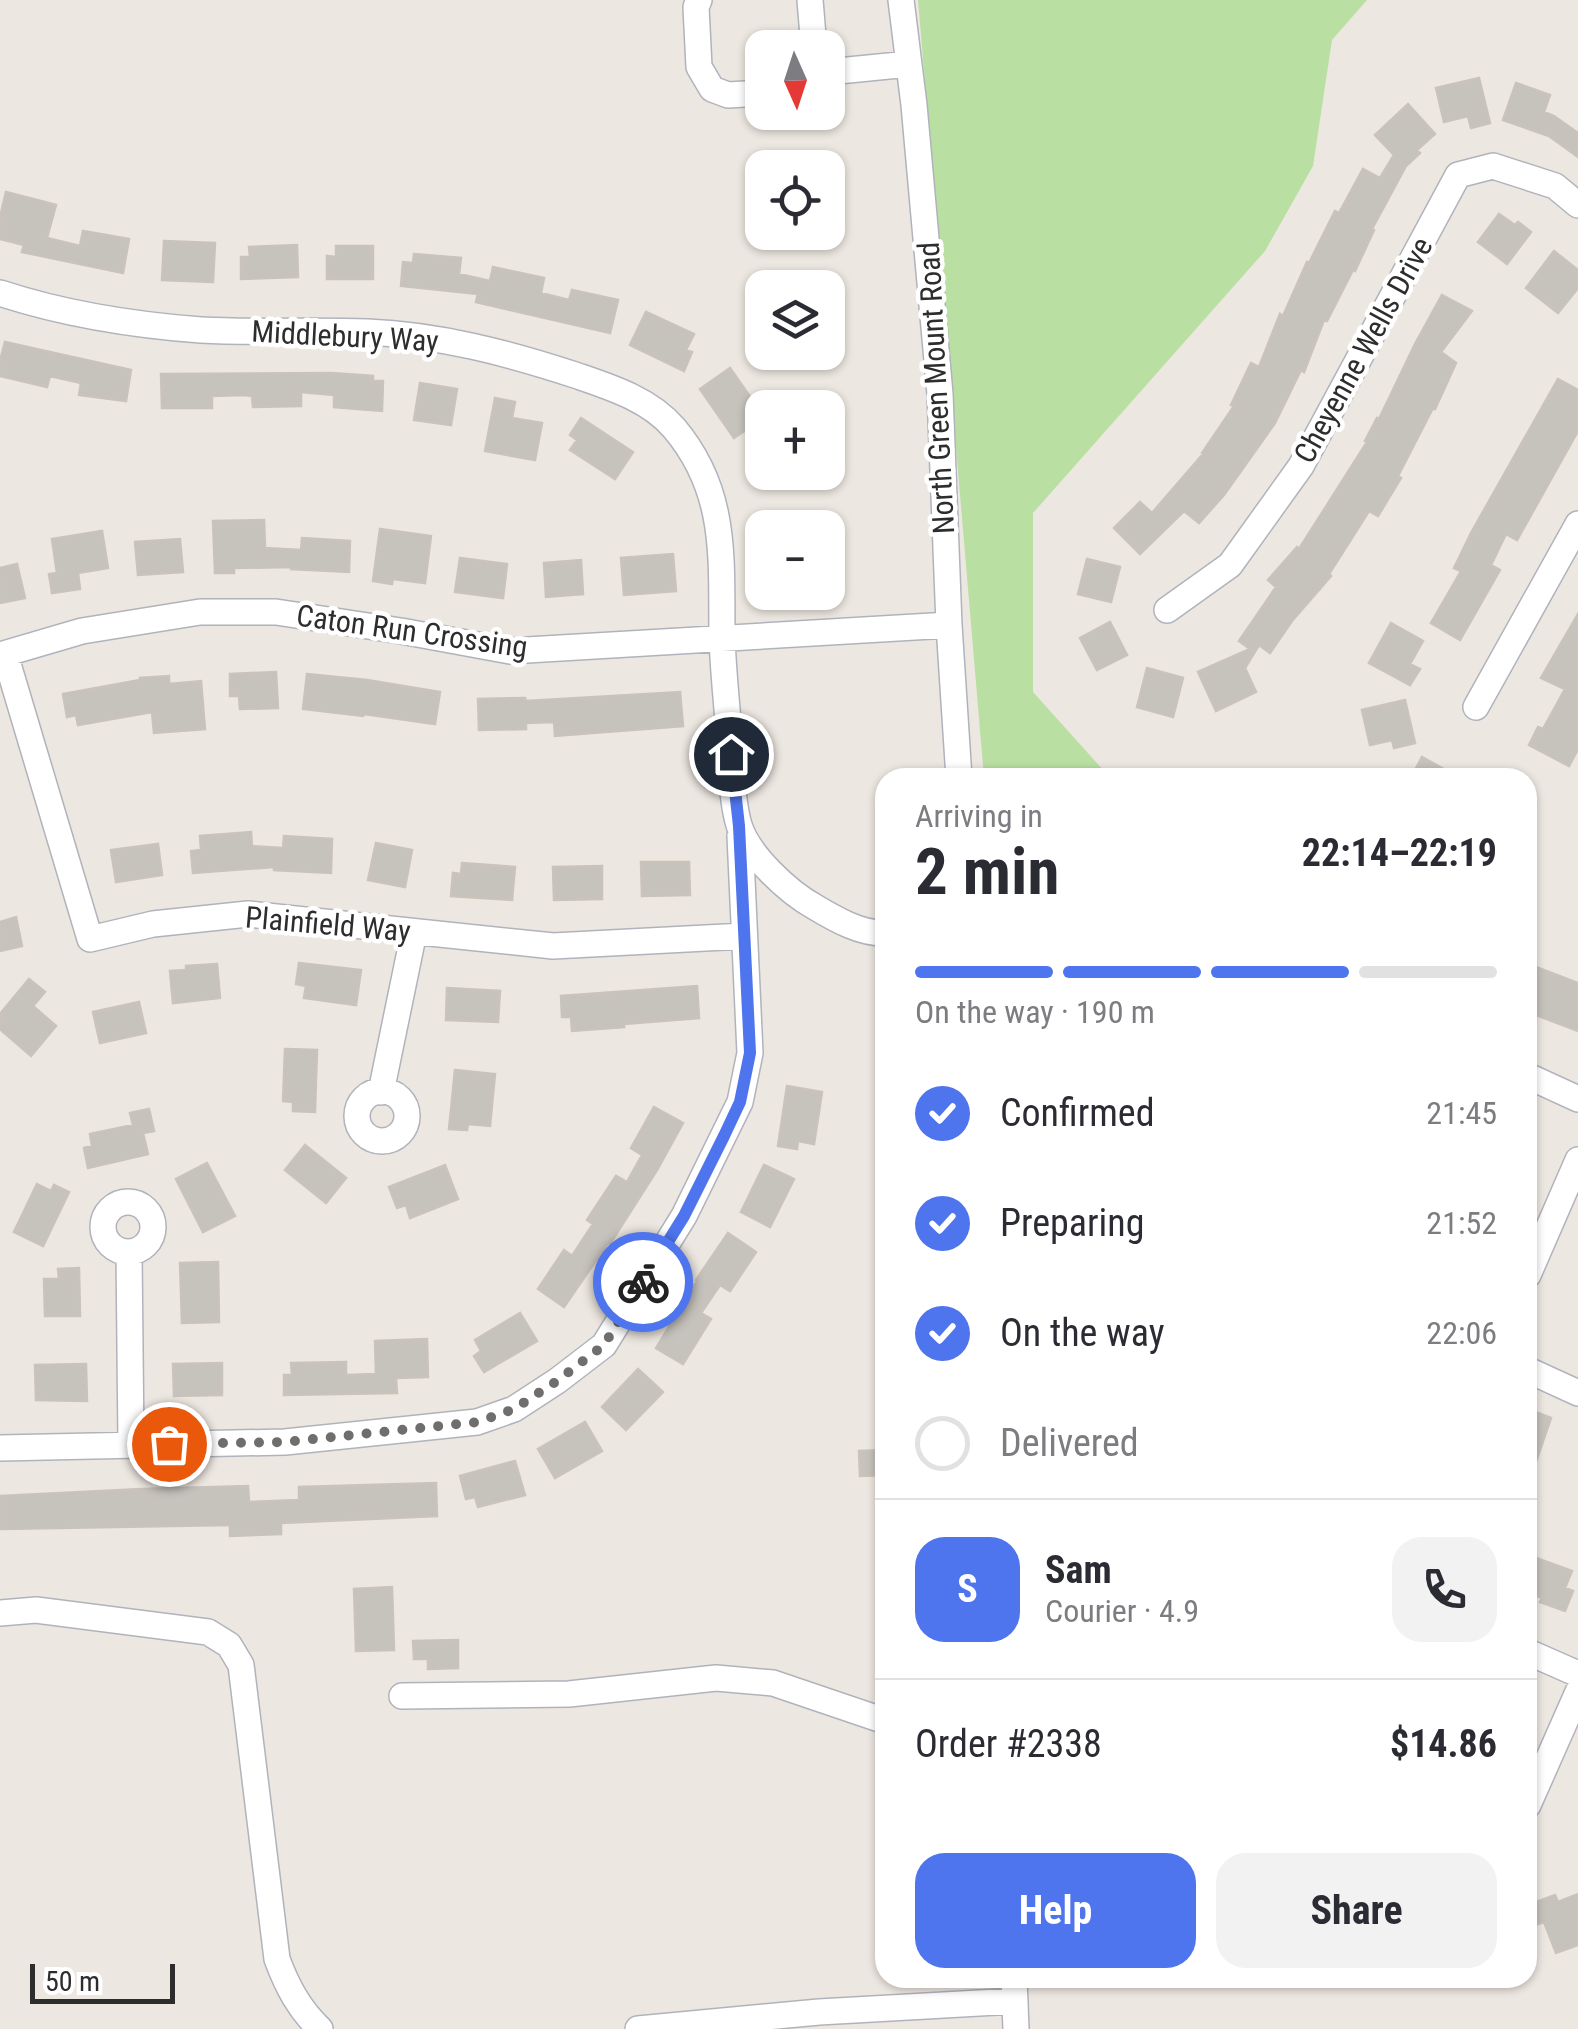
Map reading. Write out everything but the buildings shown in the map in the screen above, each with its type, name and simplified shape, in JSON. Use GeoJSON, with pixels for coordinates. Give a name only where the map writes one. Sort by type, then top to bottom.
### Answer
{"type":"FeatureCollection","features":[{"type":"Feature","properties":{"kind":"street"},"geometry":{"type":"LineString","coordinates":[[699,0],[699,67],[712,89],[728,95],[745,94]]}},
{"type":"Feature","properties":{"kind":"street"},"geometry":{"type":"LineString","coordinates":[[810,0],[812,30]]}},
{"type":"Feature","properties":{"kind":"street","name":"North Green Mount Road"},"geometry":{"type":"LineString","coordinates":[[901,0],[940,394],[948,625],[958,768]]}},
{"type":"Feature","properties":{"kind":"street"},"geometry":{"type":"LineString","coordinates":[[845,70],[909,64]]}},
{"type":"Feature","properties":{"kind":"street","name":"Cheyenne Wells Drive"},"geometry":{"type":"LineString","coordinates":[[1166,610],[1230,564],[1301,466],[1458,174],[1493,166],[1554,186],[1578,205]]}},
{"type":"Feature","properties":{"kind":"street","name":"Middlebury Way"},"geometry":{"type":"LineString","coordinates":[[0,293],[113,320],[201,330],[372,332],[450,341],[532,361],[612,387],[645,403],[671,424],[692,451],[708,482],[718,517],[722,640],[739,826],[755,857],[806,902],[832,918],[875,933]]}},
{"type":"Feature","properties":{"kind":"street"},"geometry":{"type":"LineString","coordinates":[[1476,707],[1578,524]]}},
{"type":"Feature","properties":{"kind":"street","name":"Caton Run Crossing"},"geometry":{"type":"LineString","coordinates":[[2,655],[82,631],[200,612],[276,612],[510,651],[948,625]]}},
{"type":"Feature","properties":{"kind":"street","name":"Plainfield Way"},"geometry":{"type":"LineString","coordinates":[[2,655],[90,939],[152,924],[248,914],[553,946],[744,936]]}},
{"type":"Feature","properties":{"kind":"street"},"geometry":{"type":"LineString","coordinates":[[0,1448],[285,1442],[478,1422],[514,1409],[604,1345],[684,1216],[740,1102],[750,1053],[739,826]]}},
{"type":"Feature","properties":{"kind":"street"},"geometry":{"type":"LineString","coordinates":[[381,1092],[414,932]]}},
{"type":"Feature","properties":{"kind":"street"},"geometry":{"type":"LineString","coordinates":[[1537,1080],[1578,1098]]}},
{"type":"Feature","properties":{"kind":"street"},"geometry":{"type":"LineString","coordinates":[[1537,1254],[1578,1160]]}},
{"type":"Feature","properties":{"kind":"street"},"geometry":{"type":"LineString","coordinates":[[128,1252],[130,1445]]}},
{"type":"Feature","properties":{"kind":"street"},"geometry":{"type":"LineString","coordinates":[[1537,1374],[1578,1393]]}},
{"type":"Feature","properties":{"kind":"street"},"geometry":{"type":"LineString","coordinates":[[0,1613],[36,1610],[208,1632],[229,1645],[241,1665],[277,1959],[287,1985],[320,2029]]}},
{"type":"Feature","properties":{"kind":"street"},"geometry":{"type":"LineString","coordinates":[[1537,1656],[1578,1674]]}},
{"type":"Feature","properties":{"kind":"street"},"geometry":{"type":"LineString","coordinates":[[402,1696],[569,1694],[716,1678],[773,1684],[875,1717]]}},
{"type":"Feature","properties":{"kind":"street"},"geometry":{"type":"LineString","coordinates":[[1537,1784],[1578,1692]]}},
{"type":"Feature","properties":{"kind":"street"},"geometry":{"type":"LineString","coordinates":[[638,2029],[1014,1989],[1016,2029]]}},
{"type":"Feature","properties":{"kind":"green space"},"geometry":{"type":"Polygon","coordinates":[[[918,0],[1367,0],[1332,40],[1313,166],[1265,251],[1033,513],[1033,692],[1101,768],[983,768],[918,0]]]}},
{"type":"Feature","properties":{"kind":"way so far"},"geometry":{"type":"LineString","coordinates":[[169,1444],[285,1442],[478,1422],[514,1409],[604,1345],[643,1282]]}},
{"type":"Feature","properties":{"kind":"route"},"geometry":{"type":"LineString","coordinates":[[643,1282],[684,1216],[740,1102],[750,1053],[739,826],[731,754]]}}]}
